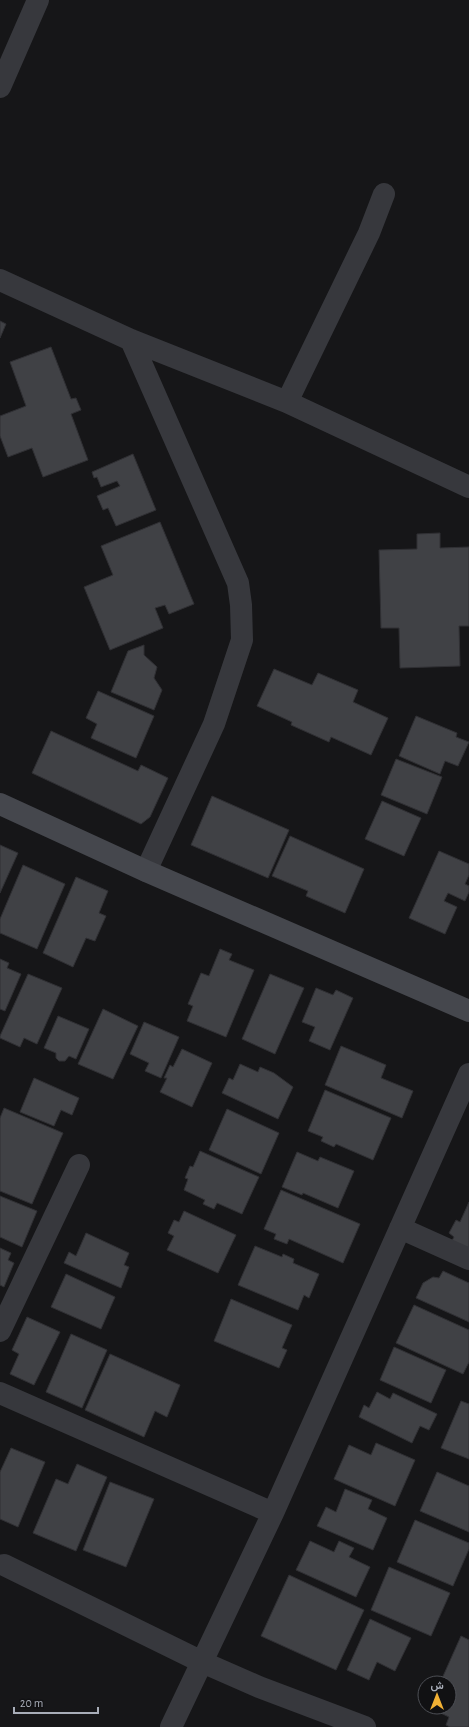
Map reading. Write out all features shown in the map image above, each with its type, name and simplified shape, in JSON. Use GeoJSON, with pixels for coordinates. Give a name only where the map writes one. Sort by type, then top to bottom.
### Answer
{"type":"FeatureCollection","features":[{"type":"Feature","properties":{"kind":"street"},"geometry":{"type":"LineString","coordinates":[[0,87],[38,0]]}},
{"type":"Feature","properties":{"kind":"street"},"geometry":{"type":"LineString","coordinates":[[287,402],[369,234],[384,194]]}},
{"type":"Feature","properties":{"kind":"street"},"geometry":{"type":"LineString","coordinates":[[0,280],[131,340],[287,402],[469,487]]}},
{"type":"Feature","properties":{"kind":"street"},"geometry":{"type":"LineString","coordinates":[[131,340],[238,583],[241,605],[242,640],[214,724],[146,871]]}},
{"type":"Feature","properties":{"kind":"street"},"geometry":{"type":"LineString","coordinates":[[0,804],[146,871],[469,1011]]}},
{"type":"Feature","properties":{"kind":"street"},"geometry":{"type":"LineString","coordinates":[[172,1727],[273,1513],[469,1074]]}},
{"type":"Feature","properties":{"kind":"street"},"geometry":{"type":"LineString","coordinates":[[0,1331],[79,1165]]}},
{"type":"Feature","properties":{"kind":"street"},"geometry":{"type":"LineString","coordinates":[[400,1228],[469,1259]]}},
{"type":"Feature","properties":{"kind":"street"},"geometry":{"type":"LineString","coordinates":[[0,1393],[273,1513]]}},
{"type":"Feature","properties":{"kind":"street"},"geometry":{"type":"LineString","coordinates":[[4,1565],[202,1662],[365,1727]]}},
{"type":"Feature","properties":{"kind":"building"},"geometry":{"type":"Polygon","coordinates":[[[0,321],[6,324],[0,338],[0,321]]]}},
{"type":"Feature","properties":{"kind":"building"},"geometry":{"type":"Polygon","coordinates":[[[51,347],[71,399],[76,398],[81,410],[71,414],[88,460],[43,477],[32,448],[8,457],[0,436],[0,416],[26,406],[10,362],[51,347]]]}},
{"type":"Feature","properties":{"kind":"building"},"geometry":{"type":"Polygon","coordinates":[[[133,454],[156,510],[116,526],[108,508],[103,510],[97,496],[120,486],[117,481],[101,487],[97,477],[94,478],[92,472],[133,454]]]}},
{"type":"Feature","properties":{"kind":"building"},"geometry":{"type":"Polygon","coordinates":[[[160,522],[194,604],[169,614],[165,605],[155,608],[163,628],[110,650],[84,587],[113,575],[101,546],[160,522]]]}},
{"type":"Feature","properties":{"kind":"building"},"geometry":{"type":"Polygon","coordinates":[[[440,533],[440,548],[469,547],[469,626],[459,626],[460,666],[400,668],[399,628],[381,628],[379,550],[417,549],[417,534],[440,533]]]}},
{"type":"Feature","properties":{"kind":"building"},"geometry":{"type":"Polygon","coordinates":[[[144,645],[144,655],[157,667],[154,678],[162,690],[154,710],[111,692],[128,651],[144,645]]]}},
{"type":"Feature","properties":{"kind":"building"},"geometry":{"type":"Polygon","coordinates":[[[274,669],[312,685],[318,673],[358,690],[353,702],[388,718],[371,755],[331,737],[329,742],[291,725],[292,722],[257,706],[274,669]]]}},
{"type":"Feature","properties":{"kind":"building"},"geometry":{"type":"Polygon","coordinates":[[[98,691],[154,716],[136,758],[91,738],[97,724],[86,718],[98,691]]]}},
{"type":"Feature","properties":{"kind":"building"},"geometry":{"type":"Polygon","coordinates":[[[416,716],[457,733],[456,737],[469,742],[458,766],[445,761],[440,774],[399,756],[416,716]]]}},
{"type":"Feature","properties":{"kind":"building"},"geometry":{"type":"Polygon","coordinates":[[[51,731],[138,771],[141,765],[168,778],[150,817],[141,824],[32,773],[51,731]]]}},
{"type":"Feature","properties":{"kind":"building"},"geometry":{"type":"Polygon","coordinates":[[[396,759],[442,777],[427,814],[381,795],[396,759]]]}},
{"type":"Feature","properties":{"kind":"building"},"geometry":{"type":"Polygon","coordinates":[[[212,796],[289,830],[268,878],[191,845],[212,796]]]}},
{"type":"Feature","properties":{"kind":"building"},"geometry":{"type":"Polygon","coordinates":[[[382,801],[421,818],[404,856],[365,839],[382,801]]]}},
{"type":"Feature","properties":{"kind":"building"},"geometry":{"type":"Polygon","coordinates":[[[290,836],[364,869],[345,913],[306,896],[308,891],[272,876],[290,836]]]}},
{"type":"Feature","properties":{"kind":"building"},"geometry":{"type":"Polygon","coordinates":[[[0,845],[18,853],[0,893],[0,845]]]}},
{"type":"Feature","properties":{"kind":"building"},"geometry":{"type":"Polygon","coordinates":[[[439,851],[469,864],[469,875],[465,884],[469,886],[469,892],[465,901],[448,893],[444,901],[457,907],[445,934],[409,918],[439,851]]]}},
{"type":"Feature","properties":{"kind":"building"},"geometry":{"type":"Polygon","coordinates":[[[23,865],[65,884],[37,949],[0,933],[0,919],[23,865]]]}},
{"type":"Feature","properties":{"kind":"building"},"geometry":{"type":"Polygon","coordinates":[[[76,877],[108,891],[99,913],[106,916],[95,941],[86,938],[73,967],[43,953],[76,877]]]}},
{"type":"Feature","properties":{"kind":"building"},"geometry":{"type":"Polygon","coordinates":[[[220,949],[232,954],[229,960],[254,970],[226,1037],[187,1021],[193,1006],[188,1004],[201,973],[209,976],[220,949]]]}},
{"type":"Feature","properties":{"kind":"building"},"geometry":{"type":"Polygon","coordinates":[[[0,959],[9,963],[7,968],[21,974],[5,1011],[0,1009],[0,959]]]}},
{"type":"Feature","properties":{"kind":"building"},"geometry":{"type":"Polygon","coordinates":[[[28,974],[62,988],[37,1044],[24,1038],[20,1047],[0,1038],[0,1036],[28,974]]]}},
{"type":"Feature","properties":{"kind":"building"},"geometry":{"type":"Polygon","coordinates":[[[270,974],[304,988],[275,1054],[242,1039],[270,974]]]}},
{"type":"Feature","properties":{"kind":"building"},"geometry":{"type":"Polygon","coordinates":[[[316,988],[333,995],[336,990],[353,998],[330,1050],[309,1041],[315,1027],[302,1022],[316,988]]]}},
{"type":"Feature","properties":{"kind":"building"},"geometry":{"type":"Polygon","coordinates":[[[103,1009],[138,1026],[113,1079],[78,1064],[103,1009]]]}},
{"type":"Feature","properties":{"kind":"building"},"geometry":{"type":"Polygon","coordinates":[[[58,1016],[89,1029],[76,1059],[69,1056],[65,1061],[59,1061],[56,1058],[56,1053],[44,1048],[58,1016]]]}},
{"type":"Feature","properties":{"kind":"building"},"geometry":{"type":"Polygon","coordinates":[[[144,1022],[179,1037],[161,1078],[145,1071],[149,1063],[130,1054],[144,1022]]]}},
{"type":"Feature","properties":{"kind":"building"},"geometry":{"type":"Polygon","coordinates":[[[341,1046],[386,1065],[381,1078],[413,1091],[402,1118],[325,1085],[341,1046]]]}},
{"type":"Feature","properties":{"kind":"building"},"geometry":{"type":"Polygon","coordinates":[[[182,1049],[212,1063],[192,1107],[160,1092],[167,1078],[164,1078],[170,1065],[173,1067],[182,1049]]]}},
{"type":"Feature","properties":{"kind":"building"},"geometry":{"type":"Polygon","coordinates":[[[240,1064],[258,1072],[260,1067],[274,1073],[293,1087],[278,1119],[222,1093],[229,1078],[233,1080],[240,1064]]]}},
{"type":"Feature","properties":{"kind":"building"},"geometry":{"type":"Polygon","coordinates":[[[34,1078],[79,1098],[72,1115],[61,1110],[54,1126],[20,1112],[34,1078]]]}},
{"type":"Feature","properties":{"kind":"building"},"geometry":{"type":"Polygon","coordinates":[[[325,1090],[391,1118],[373,1160],[336,1144],[334,1147],[321,1141],[323,1137],[308,1131],[325,1090]]]}},
{"type":"Feature","properties":{"kind":"building"},"geometry":{"type":"Polygon","coordinates":[[[4,1108],[63,1133],[32,1204],[0,1191],[0,1118],[4,1108]]]}},
{"type":"Feature","properties":{"kind":"building"},"geometry":{"type":"Polygon","coordinates":[[[227,1109],[279,1133],[261,1174],[209,1150],[227,1109]]]}},
{"type":"Feature","properties":{"kind":"building"},"geometry":{"type":"Polygon","coordinates":[[[200,1151],[259,1177],[242,1214],[217,1203],[214,1209],[203,1204],[205,1200],[184,1190],[188,1179],[185,1178],[190,1166],[193,1167],[200,1151]]]}},
{"type":"Feature","properties":{"kind":"building"},"geometry":{"type":"Polygon","coordinates":[[[297,1152],[318,1161],[320,1157],[354,1171],[338,1208],[303,1193],[302,1195],[282,1187],[297,1152]]]}},
{"type":"Feature","properties":{"kind":"building"},"geometry":{"type":"Polygon","coordinates":[[[281,1190],[360,1224],[343,1263],[289,1239],[287,1244],[274,1239],[276,1234],[264,1229],[281,1190]]]}},
{"type":"Feature","properties":{"kind":"building"},"geometry":{"type":"Polygon","coordinates":[[[0,1196],[37,1211],[22,1247],[0,1237],[0,1196]]]}},
{"type":"Feature","properties":{"kind":"building"},"geometry":{"type":"Polygon","coordinates":[[[469,1202],[469,1253],[450,1244],[454,1237],[449,1233],[456,1220],[460,1222],[469,1202]]]}},
{"type":"Feature","properties":{"kind":"building"},"geometry":{"type":"Polygon","coordinates":[[[184,1211],[236,1235],[218,1273],[167,1250],[174,1236],[168,1233],[174,1220],[179,1222],[184,1211]]]}},
{"type":"Feature","properties":{"kind":"building"},"geometry":{"type":"Polygon","coordinates":[[[86,1233],[129,1253],[124,1265],[129,1267],[121,1288],[64,1263],[69,1252],[76,1256],[86,1233]]]}},
{"type":"Feature","properties":{"kind":"building"},"geometry":{"type":"Polygon","coordinates":[[[255,1246],[282,1257],[283,1254],[294,1259],[293,1263],[319,1274],[309,1298],[304,1295],[298,1310],[238,1285],[255,1246]]]}},
{"type":"Feature","properties":{"kind":"building"},"geometry":{"type":"Polygon","coordinates":[[[0,1248],[11,1253],[8,1260],[14,1263],[4,1287],[0,1285],[0,1248]]]}},
{"type":"Feature","properties":{"kind":"building"},"geometry":{"type":"Polygon","coordinates":[[[443,1271],[469,1283],[469,1322],[416,1298],[423,1283],[433,1277],[439,1278],[443,1271]]]}},
{"type":"Feature","properties":{"kind":"building"},"geometry":{"type":"Polygon","coordinates":[[[66,1274],[115,1297],[101,1329],[51,1307],[66,1274]]]}},
{"type":"Feature","properties":{"kind":"building"},"geometry":{"type":"Polygon","coordinates":[[[231,1299],[292,1325],[282,1348],[287,1350],[279,1368],[214,1341],[231,1299]]]}},
{"type":"Feature","properties":{"kind":"building"},"geometry":{"type":"Polygon","coordinates":[[[414,1305],[469,1330],[469,1362],[463,1374],[396,1343],[414,1305]]]}},
{"type":"Feature","properties":{"kind":"building"},"geometry":{"type":"Polygon","coordinates":[[[27,1317],[60,1332],[34,1385],[10,1374],[19,1354],[12,1350],[27,1317]]]}},
{"type":"Feature","properties":{"kind":"building"},"geometry":{"type":"Polygon","coordinates":[[[71,1334],[107,1350],[82,1408],[46,1392],[71,1334]]]}},
{"type":"Feature","properties":{"kind":"building"},"geometry":{"type":"Polygon","coordinates":[[[394,1347],[446,1370],[431,1403],[380,1380],[394,1347]]]}},
{"type":"Feature","properties":{"kind":"building"},"geometry":{"type":"Polygon","coordinates":[[[110,1354],[180,1385],[167,1417],[155,1411],[144,1437],[85,1410],[110,1354]]]}},
{"type":"Feature","properties":{"kind":"building"},"geometry":{"type":"Polygon","coordinates":[[[377,1392],[390,1399],[393,1393],[437,1414],[429,1430],[420,1426],[412,1443],[359,1417],[364,1405],[369,1408],[377,1392]]]}},
{"type":"Feature","properties":{"kind":"building"},"geometry":{"type":"Polygon","coordinates":[[[461,1401],[469,1404],[469,1459],[441,1448],[461,1401]]]}},
{"type":"Feature","properties":{"kind":"building"},"geometry":{"type":"Polygon","coordinates":[[[376,1443],[415,1460],[395,1506],[334,1479],[349,1445],[371,1455],[376,1443]]]}},
{"type":"Feature","properties":{"kind":"building"},"geometry":{"type":"Polygon","coordinates":[[[11,1448],[45,1462],[18,1527],[0,1519],[0,1472],[11,1448]]]}},
{"type":"Feature","properties":{"kind":"building"},"geometry":{"type":"Polygon","coordinates":[[[77,1464],[107,1477],[76,1551],[33,1533],[56,1479],[68,1484],[77,1464]]]}},
{"type":"Feature","properties":{"kind":"building"},"geometry":{"type":"Polygon","coordinates":[[[437,1472],[469,1486],[469,1532],[420,1511],[437,1472]]]}},
{"type":"Feature","properties":{"kind":"building"},"geometry":{"type":"Polygon","coordinates":[[[110,1482],[154,1499],[126,1567],[83,1550],[110,1482]]]}},
{"type":"Feature","properties":{"kind":"building"},"geometry":{"type":"Polygon","coordinates":[[[345,1489],[372,1500],[368,1509],[387,1518],[373,1550],[317,1526],[326,1507],[336,1512],[345,1489]]]}},
{"type":"Feature","properties":{"kind":"building"},"geometry":{"type":"Polygon","coordinates":[[[415,1520],[469,1543],[469,1549],[453,1586],[397,1562],[415,1520]]]}},
{"type":"Feature","properties":{"kind":"building"},"geometry":{"type":"Polygon","coordinates":[[[310,1541],[334,1552],[339,1541],[354,1548],[349,1557],[370,1567],[356,1597],[296,1570],[310,1541]]]}},
{"type":"Feature","properties":{"kind":"building"},"geometry":{"type":"Polygon","coordinates":[[[389,1567],[450,1593],[431,1636],[371,1610],[389,1567]]]}},
{"type":"Feature","properties":{"kind":"building"},"geometry":{"type":"Polygon","coordinates":[[[289,1575],[364,1610],[336,1670],[261,1636],[289,1575]]]}},
{"type":"Feature","properties":{"kind":"building"},"geometry":{"type":"Polygon","coordinates":[[[370,1619],[411,1638],[395,1671],[377,1662],[369,1680],[347,1670],[370,1619]]]}},
{"type":"Feature","properties":{"kind":"building"},"geometry":{"type":"Polygon","coordinates":[[[461,1636],[469,1640],[469,1727],[450,1727],[446,1725],[449,1717],[445,1715],[457,1715],[457,1675],[444,1675],[461,1636]]]}}]}
